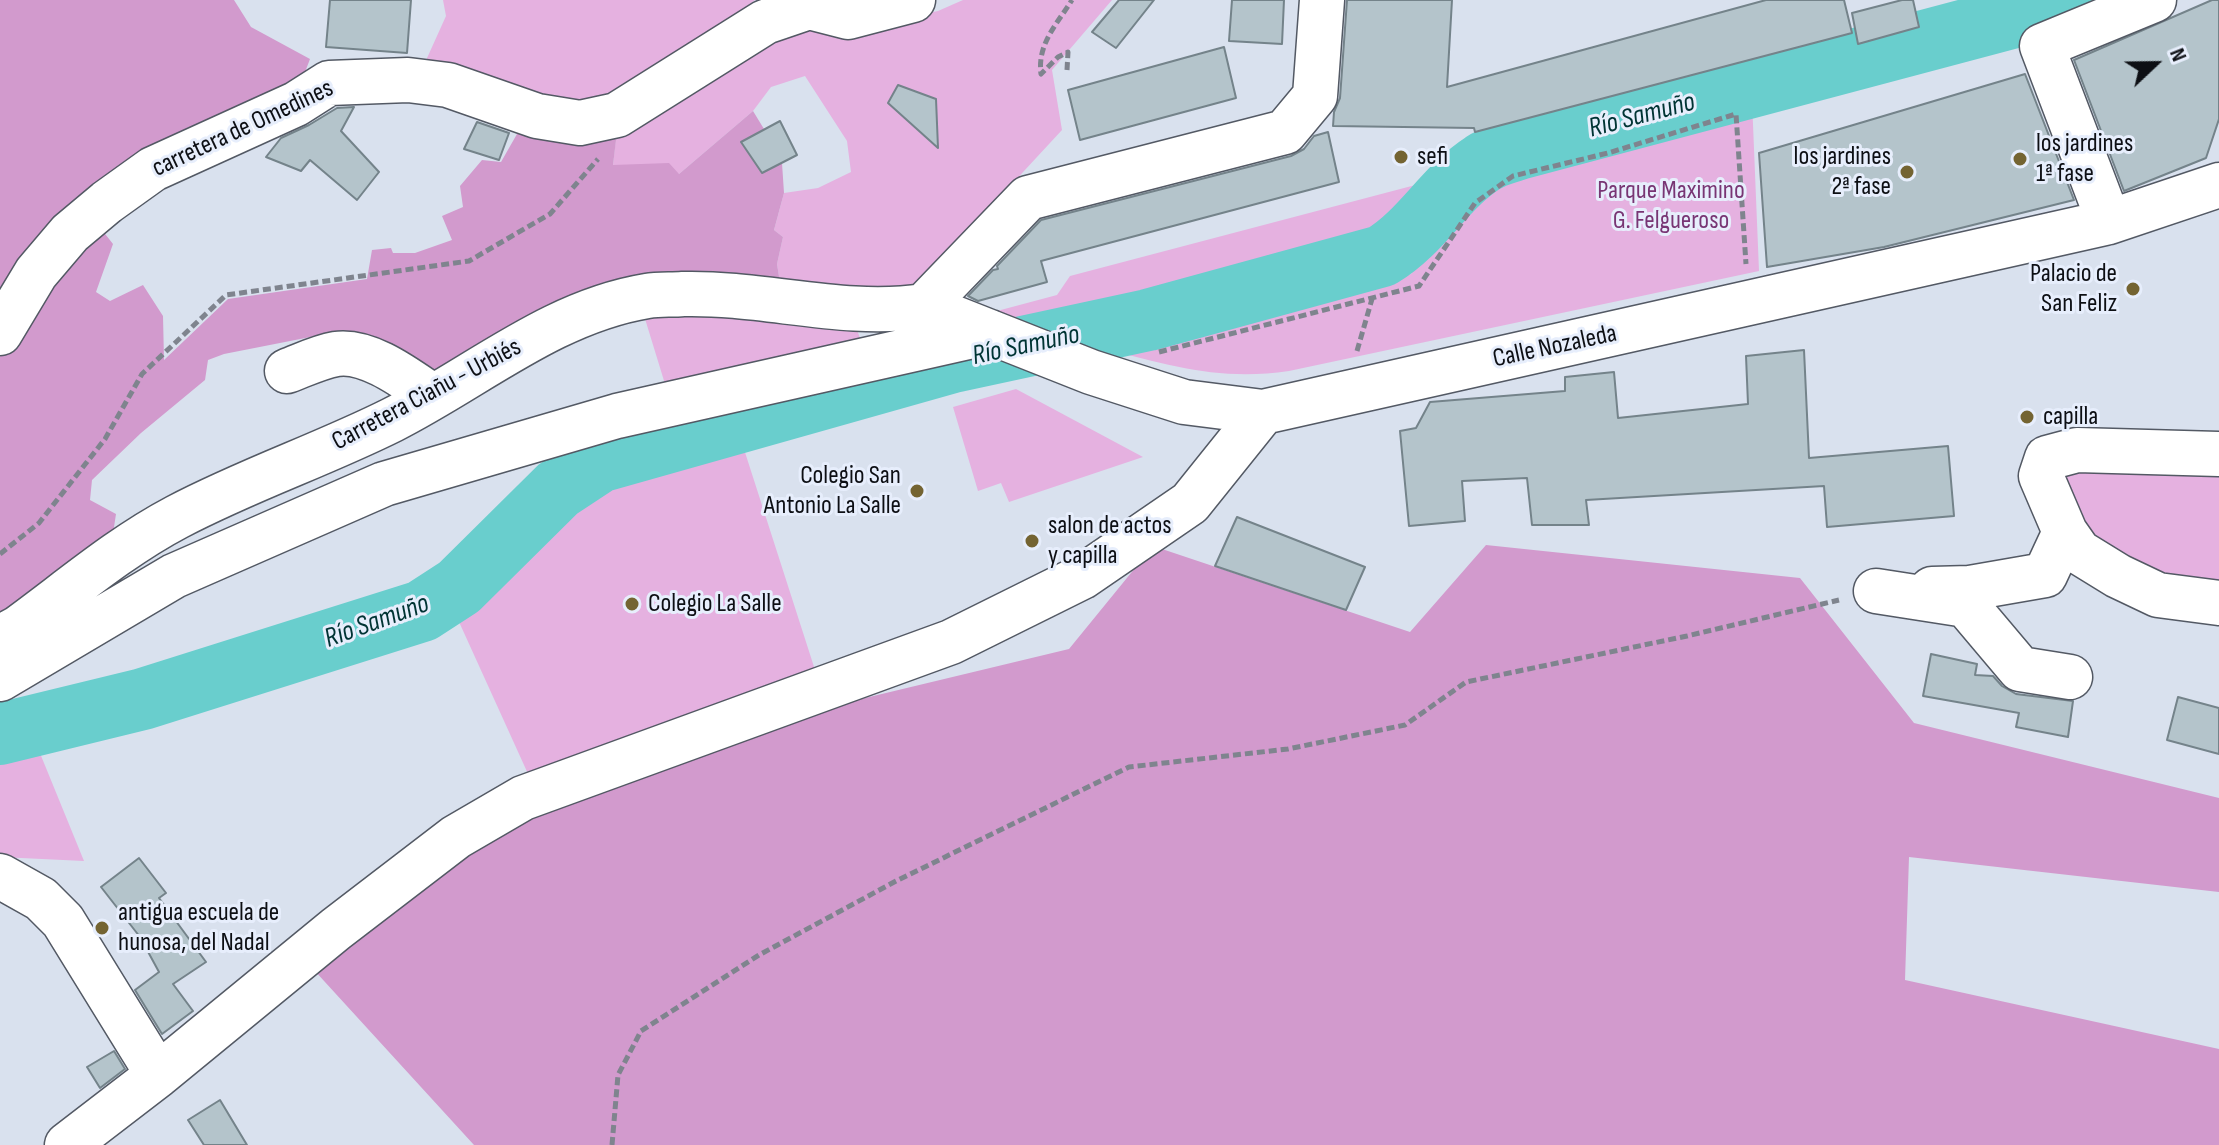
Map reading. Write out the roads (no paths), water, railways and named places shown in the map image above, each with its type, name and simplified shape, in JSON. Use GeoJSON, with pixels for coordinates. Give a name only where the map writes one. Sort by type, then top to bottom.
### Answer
{"type":"FeatureCollection","features":[{"type":"Feature","properties":{"kind":"street"},"geometry":{"type":"LineString","coordinates":[[808,3],[848,17],[913,0]]}},
{"type":"Feature","properties":{"kind":"street"},"geometry":{"type":"LineString","coordinates":[[911,308],[1028,198],[1285,132],[1315,96],[1322,0]]}},
{"type":"Feature","properties":{"kind":"street"},"geometry":{"type":"LineString","coordinates":[[2109,222],[2042,46],[2154,0]]}},
{"type":"Feature","properties":{"kind":"street","name":"carretera de Omedines"},"geometry":{"type":"LineString","coordinates":[[0,333],[36,273],[70,233],[107,202],[153,169],[296,104],[329,83],[408,80],[448,85],[537,116],[580,123],[617,115],[765,22],[808,3]]}},
{"type":"Feature","properties":{"kind":"street","name":"Calle Nozaleda"},"geometry":{"type":"LineString","coordinates":[[911,308],[990,332],[1068,363],[1184,402],[1263,412],[2109,222],[2219,185]]}},
{"type":"Feature","properties":{"kind":"street","name":"Carretera Ciañu - Urbiés"},"geometry":{"type":"LineString","coordinates":[[0,638],[133,543],[178,517],[394,419],[540,334],[593,310],[649,295],[711,294],[858,310],[911,308]]}},
{"type":"Feature","properties":{"kind":"street"},"geometry":{"type":"LineString","coordinates":[[0,679],[174,576],[384,484],[617,416],[990,332]]}},
{"type":"Feature","properties":{"kind":"street"},"geometry":{"type":"LineString","coordinates":[[287,371],[337,354],[354,355],[388,367],[432,396]]}},
{"type":"Feature","properties":{"kind":"street"},"geometry":{"type":"LineString","coordinates":[[67,1145],[456,837],[523,798],[951,642],[1082,577],[1190,503],[1263,412]]}},
{"type":"Feature","properties":{"kind":"street"},"geometry":{"type":"LineString","coordinates":[[2219,454],[2077,450],[2047,458],[2041,476],[2065,532],[2079,552],[2118,576],[2158,595],[2219,603]]}},
{"type":"Feature","properties":{"kind":"street"},"geometry":{"type":"LineString","coordinates":[[2065,532],[2045,575],[1970,588],[1876,591],[1966,605],[2020,669],[2070,677]]}},
{"type":"Feature","properties":{"kind":"street"},"geometry":{"type":"LineString","coordinates":[[0,876],[41,899],[63,921],[158,1075]]}},
{"type":"Feature","properties":{"kind":"waterway","name":"Río Samuño"},"geometry":{"type":"LineString","coordinates":[[0,734],[143,699],[422,611],[459,587],[558,489],[599,462],[953,362],[1148,320],[1382,256],[1409,235],[1469,173],[1496,157],[2069,0]]}},
{"type":"Feature","properties":{"kind":"place","name":"sefi"},"geometry":{"type":"Point","coordinates":[1401,157]}},
{"type":"Feature","properties":{"kind":"place","name":"los jardines 1ª fase"},"geometry":{"type":"Point","coordinates":[2020,159]}},
{"type":"Feature","properties":{"kind":"place","name":"los jardines 2ª fase"},"geometry":{"type":"Point","coordinates":[1907,172]}},
{"type":"Feature","properties":{"kind":"place","name":"Palacio de San Feliz"},"geometry":{"type":"Point","coordinates":[2133,289]}},
{"type":"Feature","properties":{"kind":"place","name":"capilla"},"geometry":{"type":"Point","coordinates":[2027,417]}},
{"type":"Feature","properties":{"kind":"place","name":"Colegio San Antonio La Salle"},"geometry":{"type":"Point","coordinates":[917,491]}},
{"type":"Feature","properties":{"kind":"place","name":"salon de actos y capilla"},"geometry":{"type":"Point","coordinates":[1032,541]}},
{"type":"Feature","properties":{"kind":"place","name":"Colegio La Salle"},"geometry":{"type":"Point","coordinates":[632,604]}},
{"type":"Feature","properties":{"kind":"place","name":"antigua escuela de hunosa, del Nadal"},"geometry":{"type":"Point","coordinates":[102,928]}},
{"type":"Feature","properties":{"kind":"park label","name":"Parque Maximino G. Felgueroso"},"geometry":{"type":"Point","coordinates":[1671,206]}}]}
